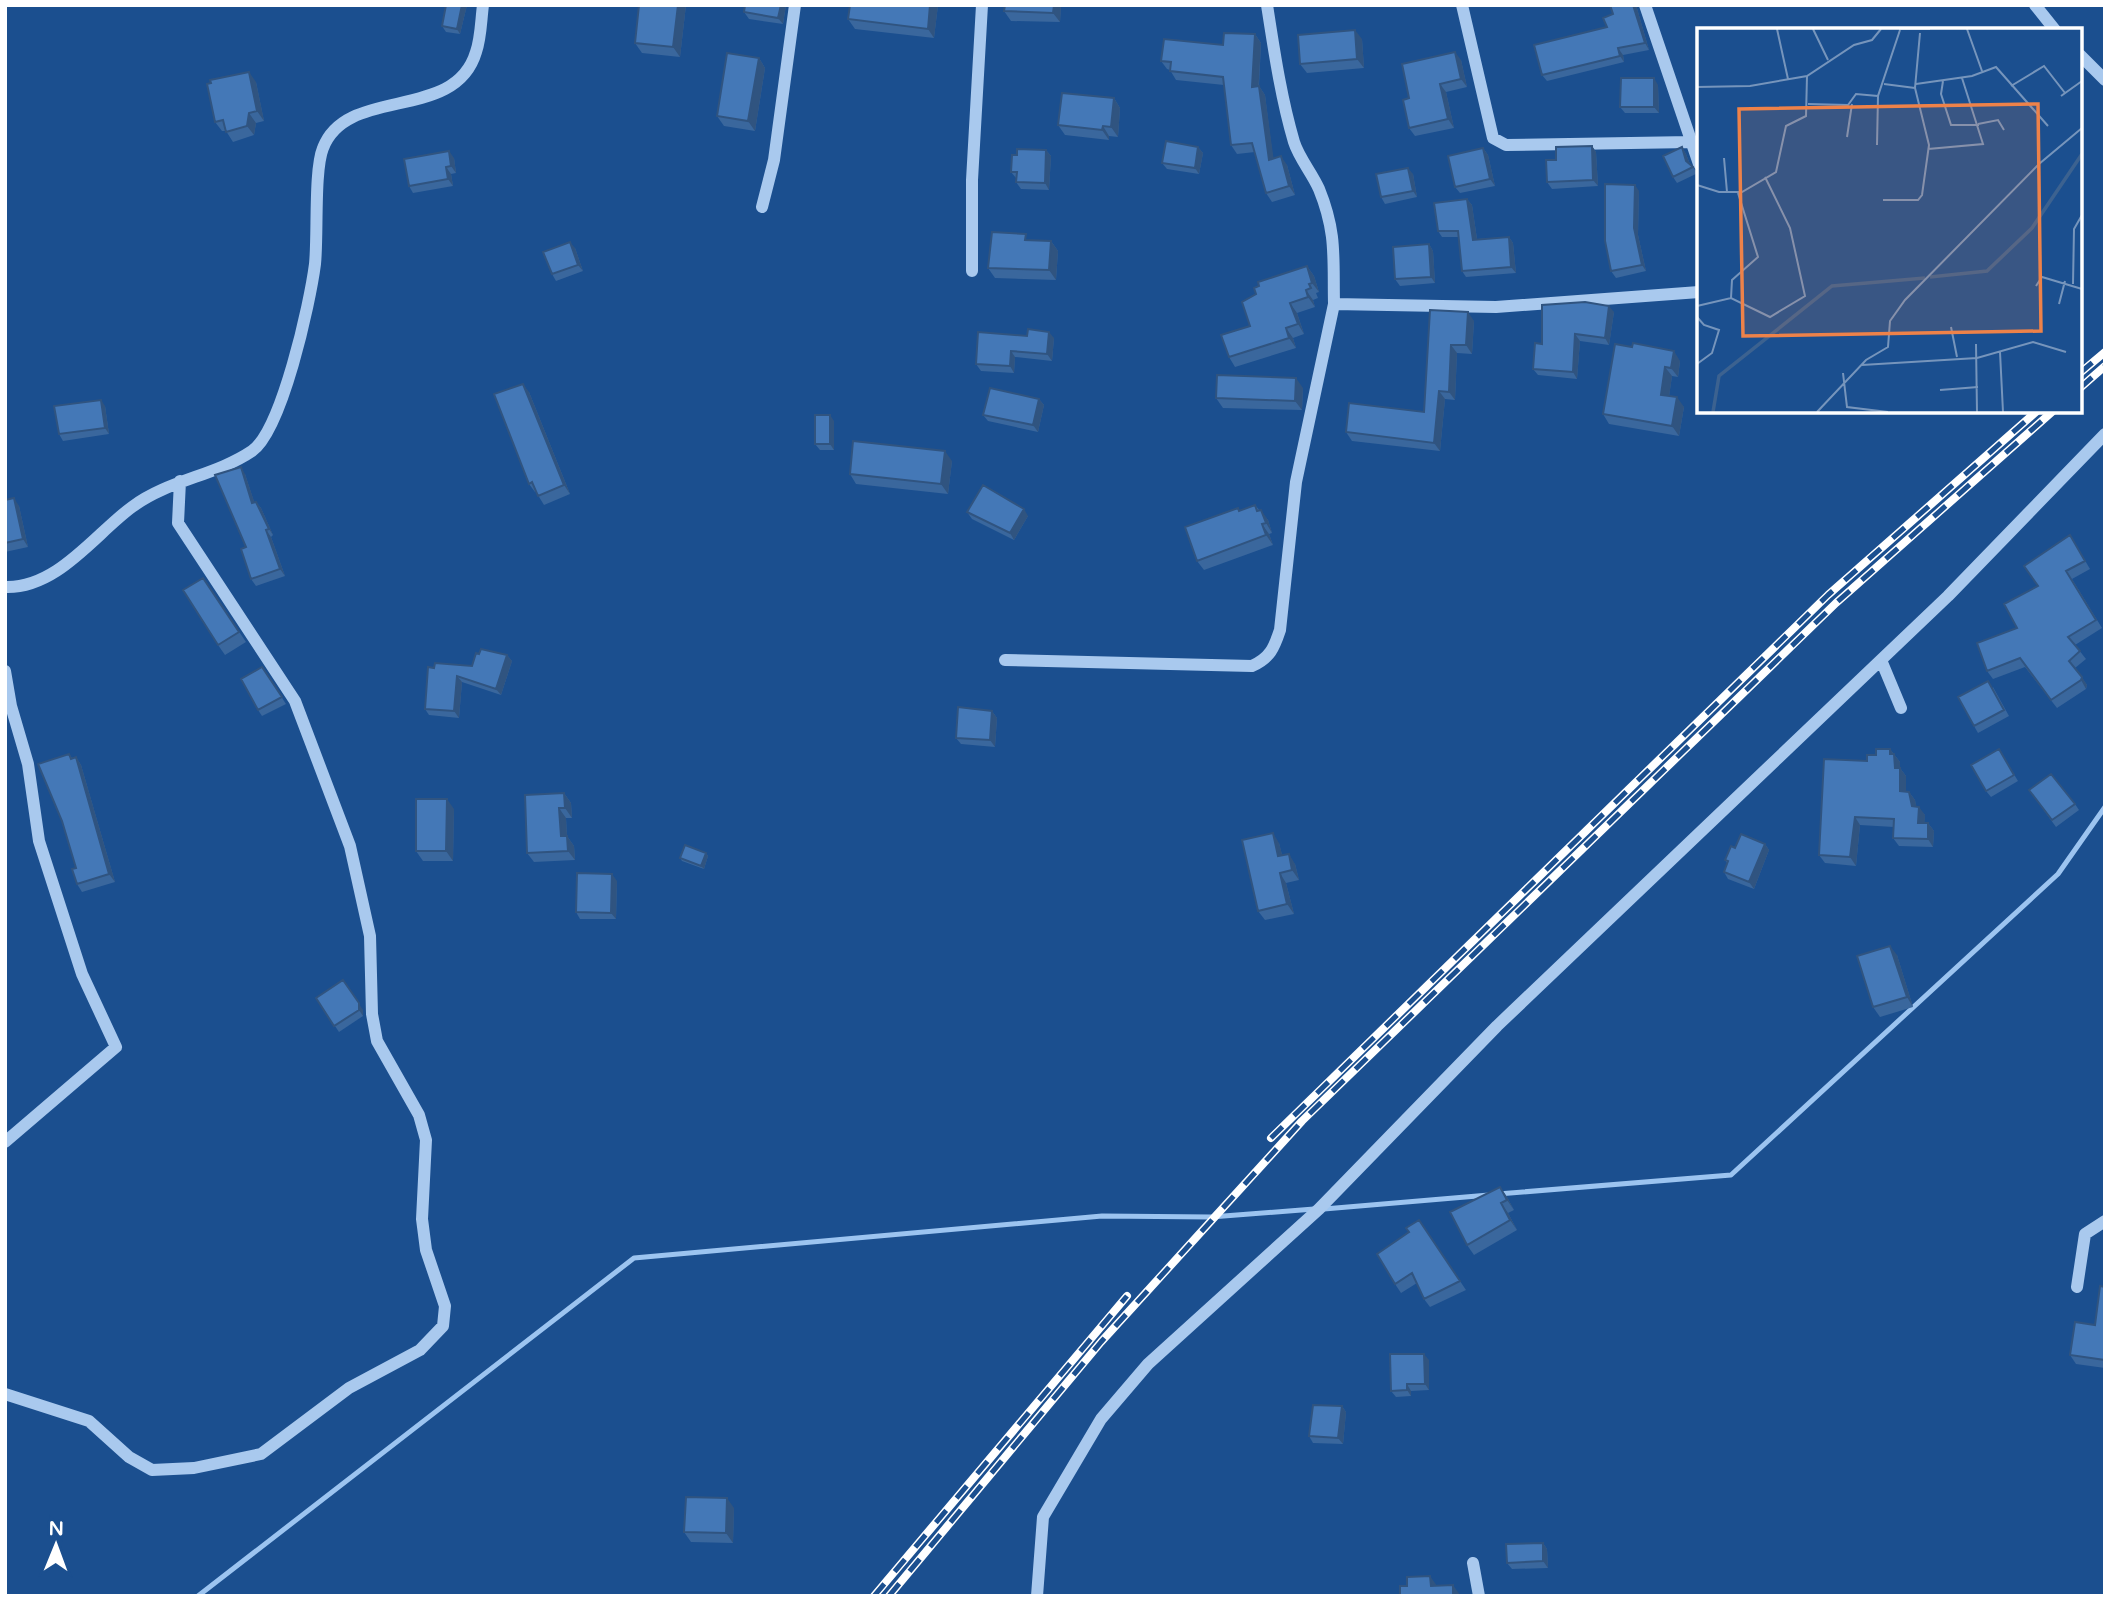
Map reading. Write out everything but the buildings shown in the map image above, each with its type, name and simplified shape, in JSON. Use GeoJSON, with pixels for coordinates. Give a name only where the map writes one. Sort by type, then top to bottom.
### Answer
{"type":"FeatureCollection","features":[{"type":"Feature","properties":{"kind":"street"},"geometry":{"type":"LineString","coordinates":[[5,587],[31,582],[56,570],[139,502],[253,450],[268,435],[282,404],[315,265],[322,149],[334,127],[352,117],[432,95],[454,84],[476,54],[482,5]]}},
{"type":"Feature","properties":{"kind":"street"},"geometry":{"type":"LineString","coordinates":[[762,207],[774,160],[795,5]]}},
{"type":"Feature","properties":{"kind":"street"},"geometry":{"type":"LineString","coordinates":[[972,271],[972,180],[982,5]]}},
{"type":"Feature","properties":{"kind":"street"},"geometry":{"type":"LineString","coordinates":[[1004,660],[1252,666],[1265,660],[1274,649],[1280,630],[1296,482],[1334,304],[1335,248],[1318,188],[1294,144],[1267,5]]}},
{"type":"Feature","properties":{"kind":"street"},"geometry":{"type":"LineString","coordinates":[[1462,5],[1493,138],[1516,145],[1692,133]]}},
{"type":"Feature","properties":{"kind":"street"},"geometry":{"type":"LineString","coordinates":[[1645,5],[1692,133],[1697,155]]}},
{"type":"Feature","properties":{"kind":"street"},"geometry":{"type":"LineString","coordinates":[[2035,5],[2053,28]]}},
{"type":"Feature","properties":{"kind":"street"},"geometry":{"type":"LineString","coordinates":[[2082,57],[2105,80]]}},
{"type":"Feature","properties":{"kind":"street"},"geometry":{"type":"LineString","coordinates":[[1334,304],[1496,307],[1697,292]]}},
{"type":"Feature","properties":{"kind":"street"},"geometry":{"type":"LineString","coordinates":[[1037,1596],[1043,1517],[1101,1419],[1148,1364],[1319,1209],[1497,1026],[1948,596],[2105,434]]}},
{"type":"Feature","properties":{"kind":"street"},"geometry":{"type":"LineString","coordinates":[[5,1394],[89,1421],[129,1457],[152,1470],[194,1468],[261,1454],[349,1388],[420,1350],[443,1326],[444,1306],[426,1250],[422,1219],[426,1140],[419,1115],[377,1041],[372,1014],[370,936],[350,846],[295,701],[178,523],[180,481]]}},
{"type":"Feature","properties":{"kind":"street"},"geometry":{"type":"LineString","coordinates":[[1881,660],[1901,708]]}},
{"type":"Feature","properties":{"kind":"street"},"geometry":{"type":"LineString","coordinates":[[5,671],[11,706],[28,764],[39,841],[82,974],[116,1047],[5,1142]]}},
{"type":"Feature","properties":{"kind":"street"},"geometry":{"type":"LineString","coordinates":[[2077,1287],[2085,1234],[2105,1221]]}},
{"type":"Feature","properties":{"kind":"street"},"geometry":{"type":"LineString","coordinates":[[1473,1563],[1479,1596]]}},
{"type":"Feature","properties":{"kind":"waterway"},"geometry":{"type":"LineString","coordinates":[[1498,1194],[1731,1175],[2058,874],[2105,807]]}},
{"type":"Feature","properties":{"kind":"waterway"},"geometry":{"type":"LineString","coordinates":[[1324,1209],[1489,1195]]}},
{"type":"Feature","properties":{"kind":"waterway"},"geometry":{"type":"LineString","coordinates":[[198,1596],[634,1258],[1102,1216],[1211,1217],[1314,1209]]}},
{"type":"Feature","properties":{"kind":"railway"},"geometry":{"type":"LineString","coordinates":[[2082,371],[2105,352]]}},
{"type":"Feature","properties":{"kind":"railway"},"geometry":{"type":"LineString","coordinates":[[2082,386],[2105,366]]}},
{"type":"Feature","properties":{"kind":"railway"},"geometry":{"type":"LineString","coordinates":[[1271,1138],[1828,595],[2035,413]]}},
{"type":"Feature","properties":{"kind":"railway"},"geometry":{"type":"LineString","coordinates":[[889,1596],[1101,1342],[1302,1121],[1836,603],[2051,413]]}},
{"type":"Feature","properties":{"kind":"railway"},"geometry":{"type":"LineString","coordinates":[[874,1596],[1127,1296]]}}]}
